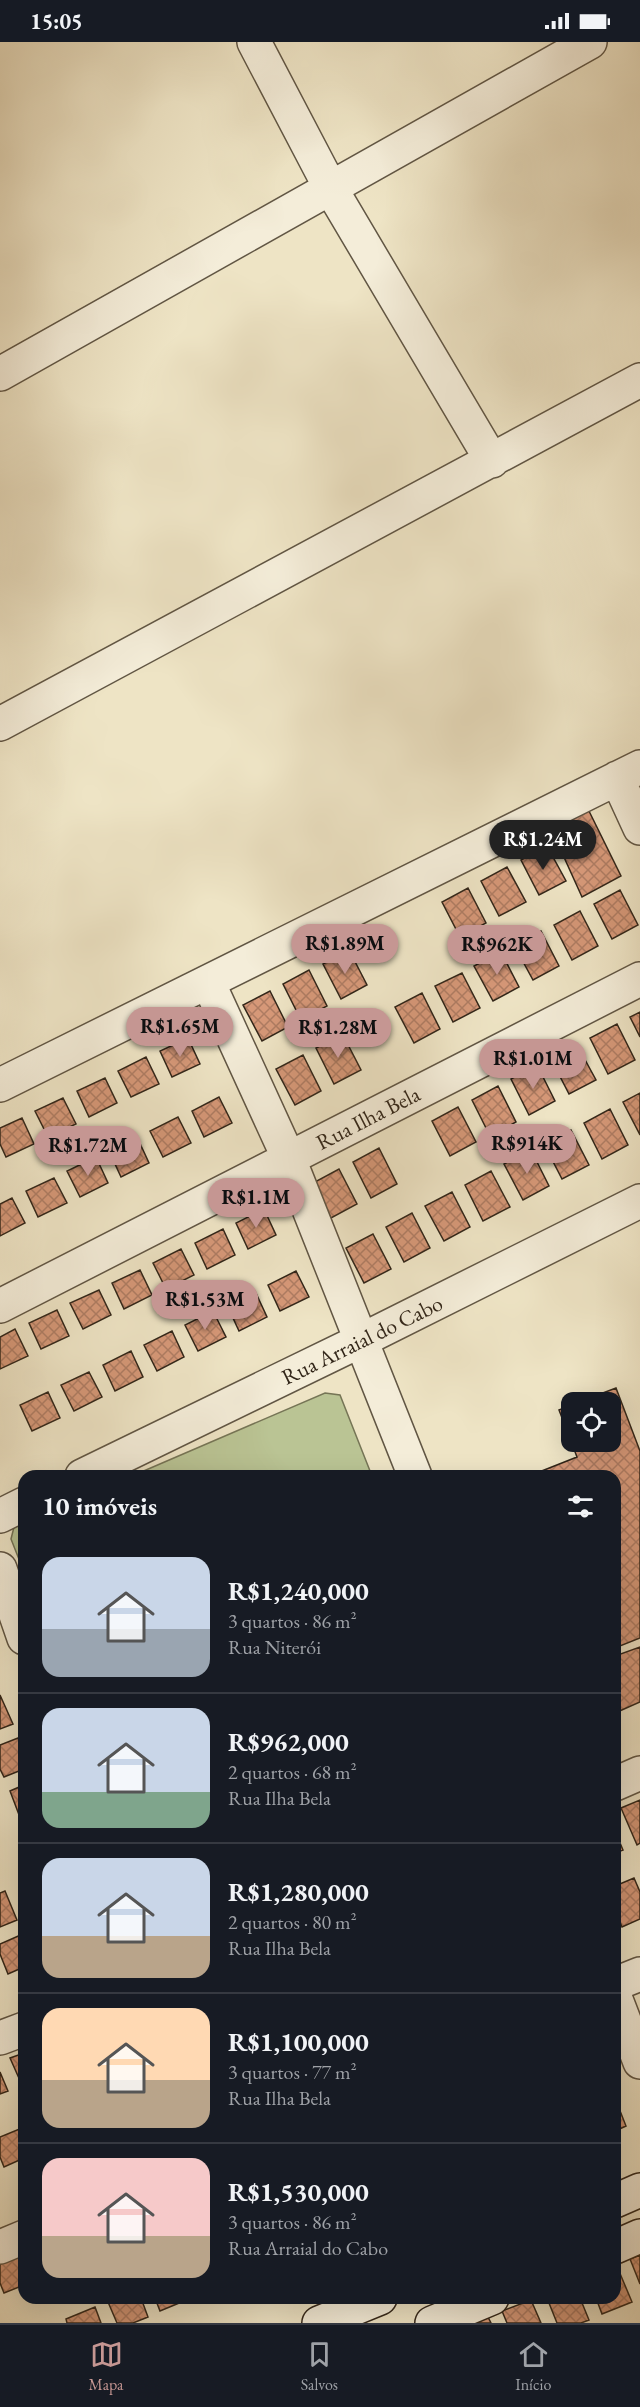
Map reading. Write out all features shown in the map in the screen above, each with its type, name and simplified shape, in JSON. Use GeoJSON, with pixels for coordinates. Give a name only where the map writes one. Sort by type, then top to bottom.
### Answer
{"type":"FeatureCollection","features":[{"type":"Feature","properties":{"kind":"street"},"geometry":{"type":"LineString","coordinates":[[254,42],[331,189],[492,461]]}},
{"type":"Feature","properties":{"kind":"street"},"geometry":{"type":"LineString","coordinates":[[0,374],[590,42]]}},
{"type":"Feature","properties":{"kind":"street"},"geometry":{"type":"LineString","coordinates":[[0,724],[640,380]]}},
{"type":"Feature","properties":{"kind":"street"},"geometry":{"type":"LineString","coordinates":[[0,1085],[628,772],[640,828]]}},
{"type":"Feature","properties":{"kind":"street","name":"Rua Ilha Bela"},"geometry":{"type":"LineString","coordinates":[[0,1306],[640,979]]}},
{"type":"Feature","properties":{"kind":"street"},"geometry":{"type":"LineString","coordinates":[[208,982],[289,1159],[413,1470]]}},
{"type":"Feature","properties":{"kind":"street","name":"Rua Arraial do Cabo"},"geometry":{"type":"LineString","coordinates":[[94,1470],[640,1201]]}},
{"type":"Feature","properties":{"kind":"street"},"geometry":{"type":"LineString","coordinates":[[0,1516],[18,1507]]}},
{"type":"Feature","properties":{"kind":"street"},"geometry":{"type":"LineString","coordinates":[[0,1569],[18,1621]]}},
{"type":"Feature","properties":{"kind":"street"},"geometry":{"type":"LineString","coordinates":[[621,1781],[640,1773]]}},
{"type":"Feature","properties":{"kind":"street"},"geometry":{"type":"LineString","coordinates":[[621,1982],[640,1974]]}},
{"type":"Feature","properties":{"kind":"street"},"geometry":{"type":"LineString","coordinates":[[621,2013],[640,2062]]}},
{"type":"Feature","properties":{"kind":"street"},"geometry":{"type":"LineString","coordinates":[[0,2038],[18,2031]]}},
{"type":"Feature","properties":{"kind":"street"},"geometry":{"type":"LineString","coordinates":[[621,2198],[640,2190]]}},
{"type":"Feature","properties":{"kind":"street"},"geometry":{"type":"LineString","coordinates":[[621,2244],[640,2236]]}},
{"type":"Feature","properties":{"kind":"street"},"geometry":{"type":"LineString","coordinates":[[0,2247],[18,2240]]}},
{"type":"Feature","properties":{"kind":"street"},"geometry":{"type":"LineString","coordinates":[[320,2323],[366,2304]]}},
{"type":"Feature","properties":{"kind":"street"},"geometry":{"type":"LineString","coordinates":[[432,2323],[478,2304]]}},
{"type":"Feature","properties":{"kind":"green space"},"geometry":{"type":"Polygon","coordinates":[[[325,1393],[340,1395],[370,1470],[146,1470],[325,1393]]]}},
{"type":"Feature","properties":{"kind":"green space"},"geometry":{"type":"Polygon","coordinates":[[[18,1525],[18,1557],[11,1539],[14,1527],[18,1525]]]}},
{"type":"Feature","properties":{"kind":"building"},"geometry":{"type":"Polygon","coordinates":[[[586,805],[621,876],[582,897],[549,824],[586,805]]]}},
{"type":"Feature","properties":{"kind":"building"},"geometry":{"type":"Polygon","coordinates":[[[547,846],[566,881],[539,895],[521,860],[547,846]]]}},
{"type":"Feature","properties":{"kind":"building"},"geometry":{"type":"Polygon","coordinates":[[[507,867],[526,902],[499,916],[481,881],[507,867]]]}},
{"type":"Feature","properties":{"kind":"building"},"geometry":{"type":"Polygon","coordinates":[[[468,888],[486,923],[460,937],[442,902],[468,888]]]}},
{"type":"Feature","properties":{"kind":"building"},"geometry":{"type":"Polygon","coordinates":[[[620,890],[638,925],[612,939],[594,904],[620,890]]]}},
{"type":"Feature","properties":{"kind":"building"},"geometry":{"type":"Polygon","coordinates":[[[580,911],[598,946],[572,960],[554,925],[580,911]]]}},
{"type":"Feature","properties":{"kind":"building"},"geometry":{"type":"Polygon","coordinates":[[[541,931],[559,966],[533,980],[514,945],[541,931]]]}},
{"type":"Feature","properties":{"kind":"building"},"geometry":{"type":"Polygon","coordinates":[[[349,950],[367,985],[341,999],[323,964],[349,950]]]}},
{"type":"Feature","properties":{"kind":"building"},"geometry":{"type":"Polygon","coordinates":[[[501,952],[519,987],[493,1001],[474,966],[501,952]]]}},
{"type":"Feature","properties":{"kind":"building"},"geometry":{"type":"Polygon","coordinates":[[[309,970],[327,1006],[301,1020],[283,984],[309,970]]]}},
{"type":"Feature","properties":{"kind":"building"},"geometry":{"type":"Polygon","coordinates":[[[462,973],[480,1008],[453,1022],[435,986],[462,973]]]}},
{"type":"Feature","properties":{"kind":"building"},"geometry":{"type":"Polygon","coordinates":[[[270,991],[288,1027],[262,1041],[243,1005],[270,991]]]}},
{"type":"Feature","properties":{"kind":"building"},"geometry":{"type":"Polygon","coordinates":[[[422,993],[440,1029],[414,1043],[395,1007],[422,993]]]}},
{"type":"Feature","properties":{"kind":"building"},"geometry":{"type":"Polygon","coordinates":[[[640,1012],[640,1037],[630,1017],[640,1012]]]}},
{"type":"Feature","properties":{"kind":"building"},"geometry":{"type":"Polygon","coordinates":[[[617,1024],[635,1060],[608,1074],[590,1038],[617,1024]]]}},
{"type":"Feature","properties":{"kind":"building"},"geometry":{"type":"Polygon","coordinates":[[[343,1035],[361,1070],[334,1084],[316,1048],[343,1035]]]}},
{"type":"Feature","properties":{"kind":"building"},"geometry":{"type":"Polygon","coordinates":[[[188,1038],[200,1064],[172,1077],[160,1051],[188,1038]]]}},
{"type":"Feature","properties":{"kind":"building"},"geometry":{"type":"Polygon","coordinates":[[[577,1045],[596,1080],[569,1094],[551,1059],[577,1045]]]}},
{"type":"Feature","properties":{"kind":"building"},"geometry":{"type":"Polygon","coordinates":[[[303,1055],[321,1091],[295,1105],[276,1069],[303,1055]]]}},
{"type":"Feature","properties":{"kind":"building"},"geometry":{"type":"Polygon","coordinates":[[[146,1057],[159,1084],[131,1097],[118,1071],[146,1057]]]}},
{"type":"Feature","properties":{"kind":"building"},"geometry":{"type":"Polygon","coordinates":[[[537,1065],[555,1101],[529,1115],[511,1079],[537,1065]]]}},
{"type":"Feature","properties":{"kind":"building"},"geometry":{"type":"Polygon","coordinates":[[[105,1078],[117,1103],[89,1117],[77,1091],[105,1078]]]}},
{"type":"Feature","properties":{"kind":"building"},"geometry":{"type":"Polygon","coordinates":[[[498,1086],[516,1122],[490,1136],[472,1100],[498,1086]]]}},
{"type":"Feature","properties":{"kind":"building"},"geometry":{"type":"Polygon","coordinates":[[[640,1093],[640,1135],[623,1102],[640,1093]]]}},
{"type":"Feature","properties":{"kind":"building"},"geometry":{"type":"Polygon","coordinates":[[[219,1097],[232,1123],[204,1137],[192,1111],[219,1097]]]}},
{"type":"Feature","properties":{"kind":"building"},"geometry":{"type":"Polygon","coordinates":[[[63,1098],[76,1124],[48,1137],[35,1111],[63,1098]]]}},
{"type":"Feature","properties":{"kind":"building"},"geometry":{"type":"Polygon","coordinates":[[[458,1107],[476,1142],[450,1156],[432,1121],[458,1107]]]}},
{"type":"Feature","properties":{"kind":"building"},"geometry":{"type":"Polygon","coordinates":[[[610,1109],[628,1145],[602,1159],[584,1123],[610,1109]]]}},
{"type":"Feature","properties":{"kind":"building"},"geometry":{"type":"Polygon","coordinates":[[[178,1117],[191,1143],[163,1157],[150,1131],[178,1117]]]}},
{"type":"Feature","properties":{"kind":"building"},"geometry":{"type":"Polygon","coordinates":[[[22,1118],[34,1144],[6,1157],[0,1144],[0,1128],[22,1118]]]}},
{"type":"Feature","properties":{"kind":"building"},"geometry":{"type":"Polygon","coordinates":[[[571,1130],[589,1165],[562,1179],[544,1144],[571,1130]]]}},
{"type":"Feature","properties":{"kind":"building"},"geometry":{"type":"Polygon","coordinates":[[[137,1137],[149,1163],[121,1177],[109,1151],[137,1137]]]}},
{"type":"Feature","properties":{"kind":"building"},"geometry":{"type":"Polygon","coordinates":[[[379,1148],[397,1184],[371,1198],[353,1162],[379,1148]]]}},
{"type":"Feature","properties":{"kind":"building"},"geometry":{"type":"Polygon","coordinates":[[[531,1150],[549,1186],[523,1200],[504,1164],[531,1150]]]}},
{"type":"Feature","properties":{"kind":"building"},"geometry":{"type":"Polygon","coordinates":[[[96,1157],[108,1183],[80,1197],[67,1171],[96,1157]]]}},
{"type":"Feature","properties":{"kind":"building"},"geometry":{"type":"Polygon","coordinates":[[[339,1169],[357,1204],[331,1218],[313,1183],[339,1169]]]}},
{"type":"Feature","properties":{"kind":"building"},"geometry":{"type":"Polygon","coordinates":[[[491,1171],[510,1207],[483,1221],[465,1185],[491,1171]]]}},
{"type":"Feature","properties":{"kind":"building"},"geometry":{"type":"Polygon","coordinates":[[[54,1178],[67,1203],[38,1217],[26,1191],[54,1178]]]}},
{"type":"Feature","properties":{"kind":"building"},"geometry":{"type":"Polygon","coordinates":[[[452,1192],[470,1227],[444,1241],[425,1206],[452,1192]]]}},
{"type":"Feature","properties":{"kind":"building"},"geometry":{"type":"Polygon","coordinates":[[[12,1198],[25,1223],[0,1236],[0,1204],[12,1198]]]}},
{"type":"Feature","properties":{"kind":"building"},"geometry":{"type":"Polygon","coordinates":[[[264,1209],[276,1235],[248,1249],[236,1223],[264,1209]]]}},
{"type":"Feature","properties":{"kind":"building"},"geometry":{"type":"Polygon","coordinates":[[[412,1213],[430,1248],[404,1262],[386,1227],[412,1213]]]}},
{"type":"Feature","properties":{"kind":"building"},"geometry":{"type":"Polygon","coordinates":[[[223,1229],[235,1255],[207,1269],[195,1243],[223,1229]]]}},
{"type":"Feature","properties":{"kind":"building"},"geometry":{"type":"Polygon","coordinates":[[[373,1234],[391,1269],[364,1283],[346,1248],[373,1234]]]}},
{"type":"Feature","properties":{"kind":"building"},"geometry":{"type":"Polygon","coordinates":[[[181,1249],[194,1275],[166,1289],[153,1263],[181,1249]]]}},
{"type":"Feature","properties":{"kind":"building"},"geometry":{"type":"Polygon","coordinates":[[[140,1270],[152,1295],[124,1309],[112,1283],[140,1270]]]}},
{"type":"Feature","properties":{"kind":"building"},"geometry":{"type":"Polygon","coordinates":[[[296,1271],[309,1297],[280,1311],[268,1285],[296,1271]]]}},
{"type":"Feature","properties":{"kind":"building"},"geometry":{"type":"Polygon","coordinates":[[[99,1290],[111,1315],[83,1329],[70,1303],[99,1290]]]}},
{"type":"Feature","properties":{"kind":"building"},"geometry":{"type":"Polygon","coordinates":[[[255,1291],[267,1317],[239,1331],[227,1305],[255,1291]]]}},
{"type":"Feature","properties":{"kind":"building"},"geometry":{"type":"Polygon","coordinates":[[[57,1310],[69,1336],[41,1349],[29,1323],[57,1310]]]}},
{"type":"Feature","properties":{"kind":"building"},"geometry":{"type":"Polygon","coordinates":[[[213,1311],[226,1337],[198,1351],[185,1325],[213,1311]]]}},
{"type":"Feature","properties":{"kind":"building"},"geometry":{"type":"Polygon","coordinates":[[[15,1329],[28,1356],[0,1369],[0,1337],[15,1329]]]}},
{"type":"Feature","properties":{"kind":"building"},"geometry":{"type":"Polygon","coordinates":[[[172,1331],[184,1357],[157,1371],[144,1345],[172,1331]]]}},
{"type":"Feature","properties":{"kind":"building"},"geometry":{"type":"Polygon","coordinates":[[[131,1351],[143,1377],[115,1391],[103,1365],[131,1351]]]}},
{"type":"Feature","properties":{"kind":"building"},"geometry":{"type":"Polygon","coordinates":[[[89,1372],[102,1397],[74,1411],[61,1385],[89,1372]]]}},
{"type":"Feature","properties":{"kind":"building"},"geometry":{"type":"Polygon","coordinates":[[[616,1388],[618,1392],[605,1392],[616,1388]]]}},
{"type":"Feature","properties":{"kind":"building"},"geometry":{"type":"Polygon","coordinates":[[[48,1392],[60,1418],[32,1431],[20,1405],[48,1392]]]}},
{"type":"Feature","properties":{"kind":"building"},"geometry":{"type":"Polygon","coordinates":[[[621,1401],[640,1451],[640,1638],[621,1646],[621,1470],[544,1470],[577,1457],[575,1452],[621,1452],[621,1401]]]}},
{"type":"Feature","properties":{"kind":"building"},"geometry":{"type":"Polygon","coordinates":[[[640,1647],[640,1702],[621,1710],[621,1654],[640,1647]]]}},
{"type":"Feature","properties":{"kind":"building"},"geometry":{"type":"Polygon","coordinates":[[[0,1695],[13,1724],[0,1729],[0,1695]]]}},
{"type":"Feature","properties":{"kind":"building"},"geometry":{"type":"Polygon","coordinates":[[[18,1738],[18,1771],[4,1777],[0,1769],[0,1745],[18,1738]]]}},
{"type":"Feature","properties":{"kind":"building"},"geometry":{"type":"Polygon","coordinates":[[[18,1788],[18,1812],[10,1791],[18,1788]]]}},
{"type":"Feature","properties":{"kind":"building"},"geometry":{"type":"Polygon","coordinates":[[[640,1800],[640,1843],[637,1845],[621,1808],[640,1800]]]}},
{"type":"Feature","properties":{"kind":"building"},"geometry":{"type":"Polygon","coordinates":[[[634,1878],[640,1892],[640,1919],[622,1927],[621,1925],[621,1883],[634,1878]]]}},
{"type":"Feature","properties":{"kind":"building"},"geometry":{"type":"Polygon","coordinates":[[[5,1891],[17,1920],[0,1927],[0,1893],[5,1891]]]}},
{"type":"Feature","properties":{"kind":"building"},"geometry":{"type":"Polygon","coordinates":[[[18,1936],[18,1970],[8,1974],[0,1954],[0,1944],[18,1936]]]}},
{"type":"Feature","properties":{"kind":"building"},"geometry":{"type":"Polygon","coordinates":[[[18,2055],[18,2076],[10,2058],[18,2055]]]}},
{"type":"Feature","properties":{"kind":"building"},"geometry":{"type":"Polygon","coordinates":[[[0,2072],[8,2091],[0,2094],[0,2072]]]}},
{"type":"Feature","properties":{"kind":"building"},"geometry":{"type":"Polygon","coordinates":[[[621,2113],[626,2126],[621,2128],[621,2113]]]}},
{"type":"Feature","properties":{"kind":"building"},"geometry":{"type":"Polygon","coordinates":[[[18,2130],[18,2161],[4,2167],[0,2157],[0,2137],[18,2130]]]}},
{"type":"Feature","properties":{"kind":"building"},"geometry":{"type":"Polygon","coordinates":[[[640,2255],[640,2284],[630,2259],[640,2255]]]}},
{"type":"Feature","properties":{"kind":"building"},"geometry":{"type":"Polygon","coordinates":[[[18,2257],[18,2287],[4,2293],[0,2283],[0,2264],[18,2257]]]}},
{"type":"Feature","properties":{"kind":"building"},"geometry":{"type":"Polygon","coordinates":[[[621,2276],[632,2302],[602,2314],[598,2304],[621,2304],[621,2276]]]}},
{"type":"Feature","properties":{"kind":"building"},"geometry":{"type":"Polygon","coordinates":[[[109,2304],[143,2304],[148,2317],[133,2323],[117,2323],[109,2304]]]}},
{"type":"Feature","properties":{"kind":"building"},"geometry":{"type":"Polygon","coordinates":[[[157,2304],[177,2304],[160,2311],[157,2304]]]}},
{"type":"Feature","properties":{"kind":"building"},"geometry":{"type":"Polygon","coordinates":[[[520,2304],[533,2304],[541,2323],[507,2323],[502,2311],[520,2304]]]}},
{"type":"Feature","properties":{"kind":"building"},"geometry":{"type":"Polygon","coordinates":[[[549,2304],[582,2304],[589,2320],[581,2323],[557,2323],[549,2304]]]}},
{"type":"Feature","properties":{"kind":"building"},"geometry":{"type":"Polygon","coordinates":[[[95,2307],[101,2323],[67,2323],[66,2319],[95,2307]]]}},
{"type":"Feature","properties":{"kind":"building"},"geometry":{"type":"Polygon","coordinates":[[[488,2317],[491,2323],[474,2323],[488,2317]]]}}]}
